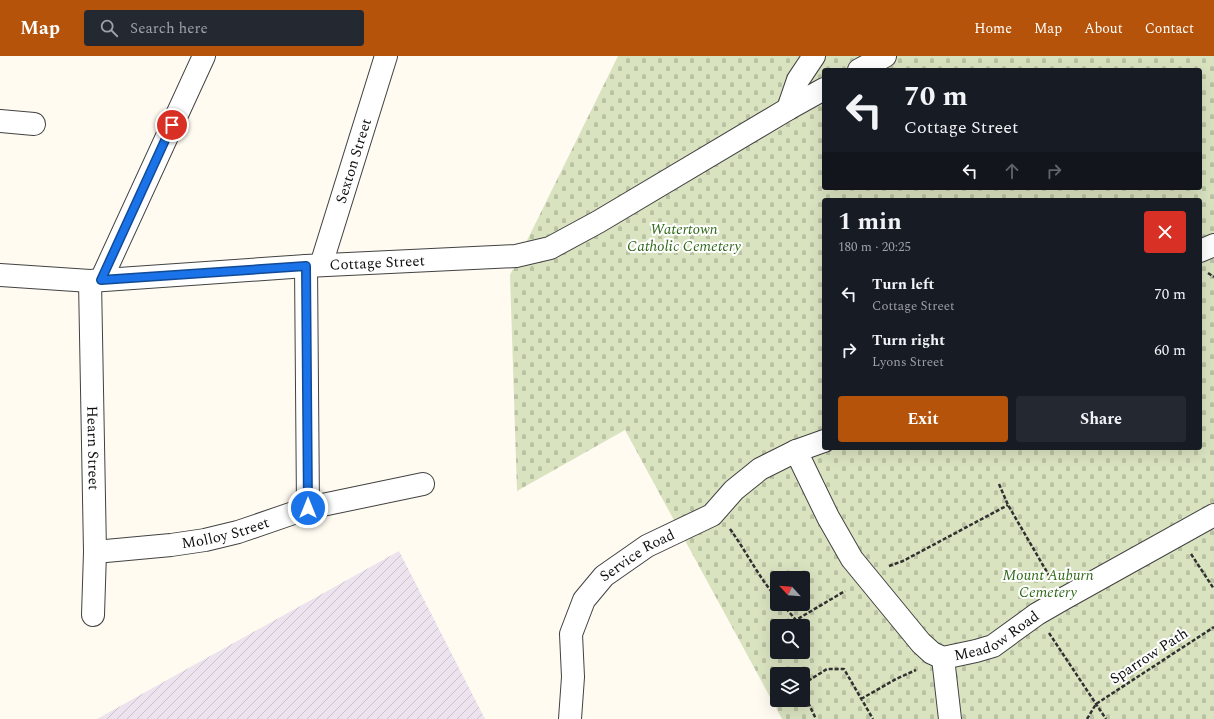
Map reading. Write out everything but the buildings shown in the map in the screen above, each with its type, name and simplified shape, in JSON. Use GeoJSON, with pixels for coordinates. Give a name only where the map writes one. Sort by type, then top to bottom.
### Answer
{"type":"FeatureCollection","features":[{"type":"Feature","properties":{"kind":"street"},"geometry":{"type":"LineString","coordinates":[[96,281],[204,56]]}},
{"type":"Feature","properties":{"kind":"street","name":"Sexton Street"},"geometry":{"type":"LineString","coordinates":[[308,508],[314,265],[386,56]]}},
{"type":"Feature","properties":{"kind":"street"},"geometry":{"type":"LineString","coordinates":[[788,109],[798,80],[814,56]]}},
{"type":"Feature","properties":{"kind":"street"},"geometry":{"type":"LineString","coordinates":[[863,68],[885,56]]}},
{"type":"Feature","properties":{"kind":"street","name":"Cottage Street"},"geometry":{"type":"LineString","coordinates":[[0,275],[96,281],[314,265],[516,256],[550,248],[598,222],[788,109],[822,91]]}},
{"type":"Feature","properties":{"kind":"street"},"geometry":{"type":"LineString","coordinates":[[0,121],[34,124]]}},
{"type":"Feature","properties":{"kind":"street"},"geometry":{"type":"LineString","coordinates":[[1202,250],[1214,245]]}},
{"type":"Feature","properties":{"kind":"street","name":"Hearn Street"},"geometry":{"type":"LineString","coordinates":[[93,615],[95,552],[96,281]]}},
{"type":"Feature","properties":{"kind":"street"},"geometry":{"type":"LineString","coordinates":[[796,451],[822,441]]}},
{"type":"Feature","properties":{"kind":"street","name":"Service Road"},"geometry":{"type":"LineString","coordinates":[[570,719],[573,677],[571,634],[584,600],[604,576],[647,546],[712,515],[734,490],[760,469],[796,451]]}},
{"type":"Feature","properties":{"kind":"street","name":"Meadow Road"},"geometry":{"type":"LineString","coordinates":[[796,451],[828,517],[852,559],[921,643],[932,652],[943,658],[993,646],[1037,614],[1214,515]]}},
{"type":"Feature","properties":{"kind":"street","name":"Molloy Street"},"geometry":{"type":"LineString","coordinates":[[95,552],[171,545],[205,540],[238,532],[308,508],[423,484]]}},
{"type":"Feature","properties":{"kind":"street"},"geometry":{"type":"LineString","coordinates":[[943,658],[950,719]]}},
{"type":"Feature","properties":{"kind":"path"},"geometry":{"type":"LineString","coordinates":[[999,484],[1008,505],[1063,599]]}},
{"type":"Feature","properties":{"kind":"path"},"geometry":{"type":"LineString","coordinates":[[864,575],[903,561],[1008,505]]}},
{"type":"Feature","properties":{"kind":"path"},"geometry":{"type":"LineString","coordinates":[[716,510],[743,547],[770,589]]}},
{"type":"Feature","properties":{"kind":"path"},"geometry":{"type":"LineString","coordinates":[[1179,535],[1214,589]]}},
{"type":"Feature","properties":{"kind":"path"},"geometry":{"type":"LineString","coordinates":[[788,611],[796,620],[845,591]]}},
{"type":"Feature","properties":{"kind":"path"},"geometry":{"type":"LineString","coordinates":[[1037,614],[1106,719]]}},
{"type":"Feature","properties":{"kind":"path","name":"Sparrow Path"},"geometry":{"type":"LineString","coordinates":[[1087,719],[1096,704],[1214,627]]}},
{"type":"Feature","properties":{"kind":"path"},"geometry":{"type":"LineString","coordinates":[[861,698],[896,679],[943,658]]}},
{"type":"Feature","properties":{"kind":"path"},"geometry":{"type":"LineString","coordinates":[[810,680],[827,669],[844,669],[873,719]]}},
{"type":"Feature","properties":{"kind":"path"},"geometry":{"type":"LineString","coordinates":[[810,707],[816,719]]}},
{"type":"Feature","properties":{"kind":"shaded area"},"geometry":{"type":"Polygon","coordinates":[[[399,551],[485,719],[97,719],[399,551]]]}},
{"type":"Feature","properties":{"kind":"green space"},"geometry":{"type":"Polygon","coordinates":[[[618,56],[1214,56],[1214,719],[782,719],[775,707],[810,707],[810,667],[770,667],[770,697],[625,430],[517,491],[510,275],[618,56]]]}},
{"type":"Feature","properties":{"kind":"route"},"geometry":{"type":"LineString","coordinates":[[172,125],[101,280],[306,266],[308,508]]}},
{"type":"Feature","properties":{"kind":"park label","name":"Watertown Catholic Cemetery"},"geometry":{"type":"Point","coordinates":[684,238]}},
{"type":"Feature","properties":{"kind":"park label","name":"Mount Auburn Cemetery"},"geometry":{"type":"Point","coordinates":[1048,584]}}]}
